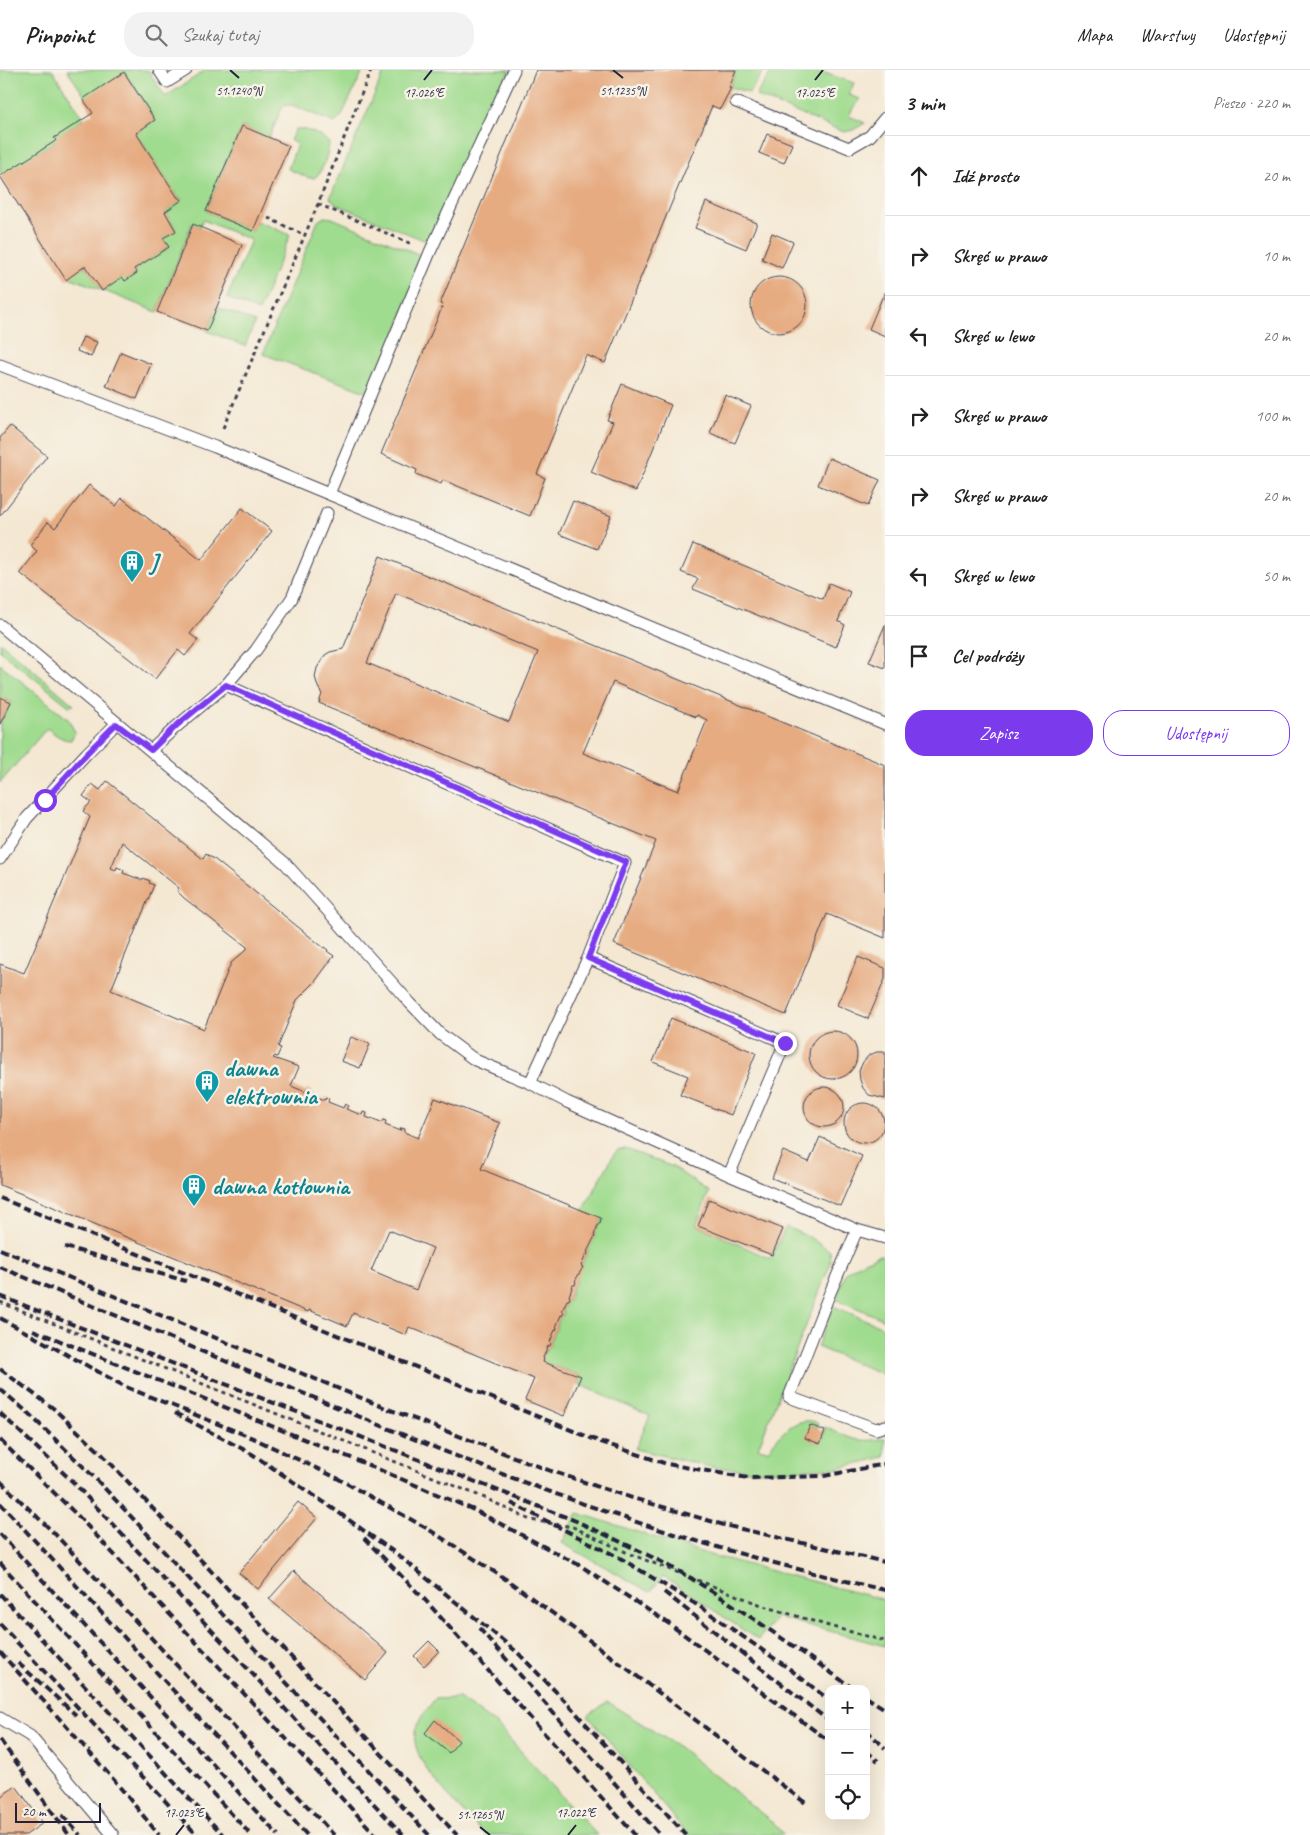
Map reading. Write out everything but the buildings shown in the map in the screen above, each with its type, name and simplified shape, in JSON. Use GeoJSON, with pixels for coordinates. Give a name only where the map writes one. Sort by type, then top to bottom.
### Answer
{"type":"FeatureCollection","features":[{"type":"Feature","properties":{"kind":"lane"},"geometry":{"type":"LineString","coordinates":[[159,70],[167,82],[186,70]]}},
{"type":"Feature","properties":{"kind":"lane"},"geometry":{"type":"LineString","coordinates":[[329,494],[430,252],[514,70]]}},
{"type":"Feature","properties":{"kind":"lane"},"geometry":{"type":"LineString","coordinates":[[736,102],[849,148],[870,136],[885,118]]}},
{"type":"Feature","properties":{"kind":"lane"},"geometry":{"type":"LineString","coordinates":[[0,365],[215,447],[885,724]]}},
{"type":"Feature","properties":{"kind":"lane"},"geometry":{"type":"LineString","coordinates":[[151,750],[176,726],[226,685],[256,650],[292,598],[327,513]]}},
{"type":"Feature","properties":{"kind":"lane"},"geometry":{"type":"LineString","coordinates":[[0,625],[116,724],[151,750],[285,863],[410,1003],[440,1034],[475,1060],[530,1083],[567,1102],[728,1175],[857,1230],[885,1238]]}},
{"type":"Feature","properties":{"kind":"lane"},"geometry":{"type":"LineString","coordinates":[[226,685],[626,862],[588,958],[530,1083]]}},
{"type":"Feature","properties":{"kind":"lane"},"geometry":{"type":"LineString","coordinates":[[0,859],[27,818],[116,724]]}},
{"type":"Feature","properties":{"kind":"lane"},"geometry":{"type":"LineString","coordinates":[[588,958],[785,1043],[728,1175]]}},
{"type":"Feature","properties":{"kind":"lane"},"geometry":{"type":"LineString","coordinates":[[857,1230],[819,1319],[789,1397],[876,1430],[885,1426]]}},
{"type":"Feature","properties":{"kind":"lane"},"geometry":{"type":"LineString","coordinates":[[0,1718],[30,1736],[113,1835]]}},
{"type":"Feature","properties":{"kind":"path"},"geometry":{"type":"LineString","coordinates":[[215,447],[318,204],[371,70]]}},
{"type":"Feature","properties":{"kind":"path"},"geometry":{"type":"LineString","coordinates":[[318,204],[430,252]]}},
{"type":"Feature","properties":{"kind":"path"},"geometry":{"type":"LineString","coordinates":[[268,218],[304,235]]}},
{"type":"Feature","properties":{"kind":"path"},"geometry":{"type":"LineString","coordinates":[[0,1302],[484,1498],[530,1520],[573,1527],[630,1554],[738,1596],[829,1626],[885,1641]]}},
{"type":"Feature","properties":{"kind":"green space"},"geometry":{"type":"Polygon","coordinates":[[[0,70],[52,70],[84,119],[55,138],[54,142],[3,175],[0,171],[0,70]]]}},
{"type":"Feature","properties":{"kind":"green space"},"geometry":{"type":"Polygon","coordinates":[[[67,70],[148,70],[165,97],[206,70],[361,70],[362,73],[341,117],[335,123],[292,105],[287,105],[282,107],[269,138],[242,126],[206,211],[253,231],[257,221],[290,235],[259,311],[227,298],[251,240],[203,220],[199,227],[192,224],[157,312],[69,277],[85,266],[102,290],[122,277],[125,280],[137,274],[134,269],[169,247],[163,238],[176,230],[165,212],[182,200],[180,197],[178,198],[136,133],[155,120],[125,73],[86,98],[67,70]]]}},
{"type":"Feature","properties":{"kind":"green space"},"geometry":{"type":"Polygon","coordinates":[[[385,70],[510,70],[431,243],[336,204],[330,198],[385,70]]]}},
{"type":"Feature","properties":{"kind":"green space"},"geometry":{"type":"Polygon","coordinates":[[[736,70],[764,70],[749,93],[730,87],[736,70]]]}},
{"type":"Feature","properties":{"kind":"green space"},"geometry":{"type":"Polygon","coordinates":[[[773,70],[816,70],[854,83],[849,95],[860,99],[849,116],[865,123],[853,130],[844,132],[756,96],[773,70]]]}},
{"type":"Feature","properties":{"kind":"green space"},"geometry":{"type":"Polygon","coordinates":[[[296,129],[314,133],[323,137],[329,143],[320,172],[314,178],[309,178],[288,169],[297,144],[290,140],[296,129]]]}},
{"type":"Feature","properties":{"kind":"green space"},"geometry":{"type":"Polygon","coordinates":[[[324,217],[332,218],[423,256],[374,395],[263,354],[318,221],[324,217]]]}},
{"type":"Feature","properties":{"kind":"green space"},"geometry":{"type":"Polygon","coordinates":[[[217,307],[255,322],[245,346],[207,331],[217,307]]]}},
{"type":"Feature","properties":{"kind":"green space"},"geometry":{"type":"Polygon","coordinates":[[[0,642],[74,705],[69,706],[0,651],[0,642]]]}},
{"type":"Feature","properties":{"kind":"green space"},"geometry":{"type":"Polygon","coordinates":[[[0,664],[68,719],[75,732],[71,740],[67,740],[47,728],[0,783],[0,724],[11,702],[0,697],[0,664]]]}},
{"type":"Feature","properties":{"kind":"green space"},"geometry":{"type":"Polygon","coordinates":[[[626,1149],[673,1167],[709,1192],[696,1225],[771,1259],[786,1227],[809,1237],[830,1251],[831,1262],[758,1448],[768,1450],[790,1427],[803,1421],[811,1421],[819,1423],[817,1428],[810,1425],[820,1443],[825,1427],[854,1439],[875,1440],[885,1438],[885,1457],[837,1468],[760,1471],[711,1467],[635,1449],[650,1416],[578,1384],[581,1376],[543,1362],[561,1315],[563,1316],[564,1312],[562,1311],[567,1300],[569,1300],[573,1285],[575,1285],[594,1235],[602,1220],[583,1211],[614,1154],[618,1150],[626,1149]]]}},
{"type":"Feature","properties":{"kind":"green space"},"geometry":{"type":"Polygon","coordinates":[[[879,1255],[885,1256],[885,1320],[836,1299],[846,1272],[864,1261],[879,1255]]]}},
{"type":"Feature","properties":{"kind":"green space"},"geometry":{"type":"Polygon","coordinates":[[[833,1306],[885,1328],[885,1375],[817,1347],[833,1306]]]}},
{"type":"Feature","properties":{"kind":"green space"},"geometry":{"type":"Polygon","coordinates":[[[578,1513],[710,1555],[885,1600],[885,1646],[777,1617],[758,1640],[663,1576],[650,1592],[562,1543],[578,1513]]]}},
{"type":"Feature","properties":{"kind":"green space"},"geometry":{"type":"Polygon","coordinates":[[[459,1698],[497,1725],[597,1835],[485,1835],[452,1801],[429,1773],[415,1745],[416,1728],[435,1699],[459,1698]]]}},
{"type":"Feature","properties":{"kind":"green space"},"geometry":{"type":"Polygon","coordinates":[[[607,1702],[679,1747],[771,1821],[784,1835],[688,1835],[588,1716],[607,1702]]]}},
{"type":"Feature","properties":{"kind":"railway"},"geometry":{"type":"LineString","coordinates":[[0,1198],[598,1441],[667,1464],[748,1478],[824,1476],[885,1464]]}},
{"type":"Feature","properties":{"kind":"railway"},"geometry":{"type":"LineString","coordinates":[[65,1247],[186,1281]]}},
{"type":"Feature","properties":{"kind":"railway"},"geometry":{"type":"LineString","coordinates":[[0,1249],[388,1409],[551,1471],[629,1497],[724,1525],[885,1562]]}},
{"type":"Feature","properties":{"kind":"railway"},"geometry":{"type":"LineString","coordinates":[[0,1267],[392,1430],[547,1491],[657,1529],[721,1548],[885,1590]]}},
{"type":"Feature","properties":{"kind":"railway"},"geometry":{"type":"LineString","coordinates":[[0,1296],[576,1521],[689,1577],[848,1685]]}},
{"type":"Feature","properties":{"kind":"railway"},"geometry":{"type":"LineString","coordinates":[[0,1318],[126,1387],[253,1438],[337,1478],[428,1529],[507,1580],[807,1804]]}},
{"type":"Feature","properties":{"kind":"railway"},"geometry":{"type":"LineString","coordinates":[[33,1330],[366,1464],[474,1510],[581,1566],[668,1623],[825,1738]]}},
{"type":"Feature","properties":{"kind":"railway"},"geometry":{"type":"LineString","coordinates":[[0,1369],[53,1408],[102,1454],[457,1835]]}},
{"type":"Feature","properties":{"kind":"railway"},"geometry":{"type":"LineString","coordinates":[[0,1389],[26,1411],[95,1478],[429,1835]]}},
{"type":"Feature","properties":{"kind":"railway"},"geometry":{"type":"LineString","coordinates":[[0,1413],[73,1482],[403,1835]]}},
{"type":"Feature","properties":{"kind":"railway"},"geometry":{"type":"LineString","coordinates":[[175,1413],[252,1454],[328,1505],[398,1555],[517,1652],[568,1704],[686,1835]]}},
{"type":"Feature","properties":{"kind":"railway"},"geometry":{"type":"LineString","coordinates":[[0,1440],[79,1517],[376,1835]]}},
{"type":"Feature","properties":{"kind":"railway"},"geometry":{"type":"LineString","coordinates":[[0,1481],[54,1533],[334,1835]]}},
{"type":"Feature","properties":{"kind":"railway"},"geometry":{"type":"LineString","coordinates":[[0,1503],[307,1835]]}},
{"type":"Feature","properties":{"kind":"railway"},"geometry":{"type":"LineString","coordinates":[[511,1503],[620,1558],[699,1606],[791,1670],[825,1697]]}},
{"type":"Feature","properties":{"kind":"railway"},"geometry":{"type":"LineString","coordinates":[[0,1534],[278,1835]]}},
{"type":"Feature","properties":{"kind":"railway"},"geometry":{"type":"LineString","coordinates":[[364,1538],[426,1601],[635,1835]]}},
{"type":"Feature","properties":{"kind":"railway"},"geometry":{"type":"LineString","coordinates":[[0,1563],[251,1835]]}},
{"type":"Feature","properties":{"kind":"railway"},"geometry":{"type":"LineString","coordinates":[[664,1592],[825,1718]]}},
{"type":"Feature","properties":{"kind":"railway"},"geometry":{"type":"LineString","coordinates":[[0,1594],[223,1835]]}},
{"type":"Feature","properties":{"kind":"railway"},"geometry":{"type":"LineString","coordinates":[[0,1624],[197,1835]]}},
{"type":"Feature","properties":{"kind":"railway"},"geometry":{"type":"LineString","coordinates":[[479,1628],[660,1835]]}},
{"type":"Feature","properties":{"kind":"railway"},"geometry":{"type":"LineString","coordinates":[[0,1652],[114,1780],[159,1835]]}},
{"type":"Feature","properties":{"kind":"railway"},"geometry":{"type":"LineString","coordinates":[[18,1663],[76,1715]]}},
{"type":"Feature","properties":{"kind":"railway"},"geometry":{"type":"LineString","coordinates":[[870,1700],[885,1709]]}},
{"type":"Feature","properties":{"kind":"railway"},"geometry":{"type":"LineString","coordinates":[[870,1734],[885,1748]]}},
{"type":"Feature","properties":{"kind":"railway"},"geometry":{"type":"LineString","coordinates":[[0,1740],[69,1835]]}},
{"type":"Feature","properties":{"kind":"railway"},"geometry":{"type":"LineString","coordinates":[[870,1754],[878,1761]]}},
{"type":"Feature","properties":{"kind":"railway"},"geometry":{"type":"LineString","coordinates":[[62,1815],[80,1835]]}},
{"type":"Feature","properties":{"kind":"place","name":"J"},"geometry":{"type":"Point","coordinates":[132,583]}},
{"type":"Feature","properties":{"kind":"place","name":"dawna elektrownia"},"geometry":{"type":"Point","coordinates":[207,1103]}},
{"type":"Feature","properties":{"kind":"place","name":"dawna kotłownia"},"geometry":{"type":"Point","coordinates":[194,1207]}},
{"type":"Feature","properties":{"kind":"route"},"geometry":{"type":"LineString","coordinates":[[45,800],[116,724],[151,750],[176,726],[226,685],[626,862],[588,958],[785,1043]]}}]}
